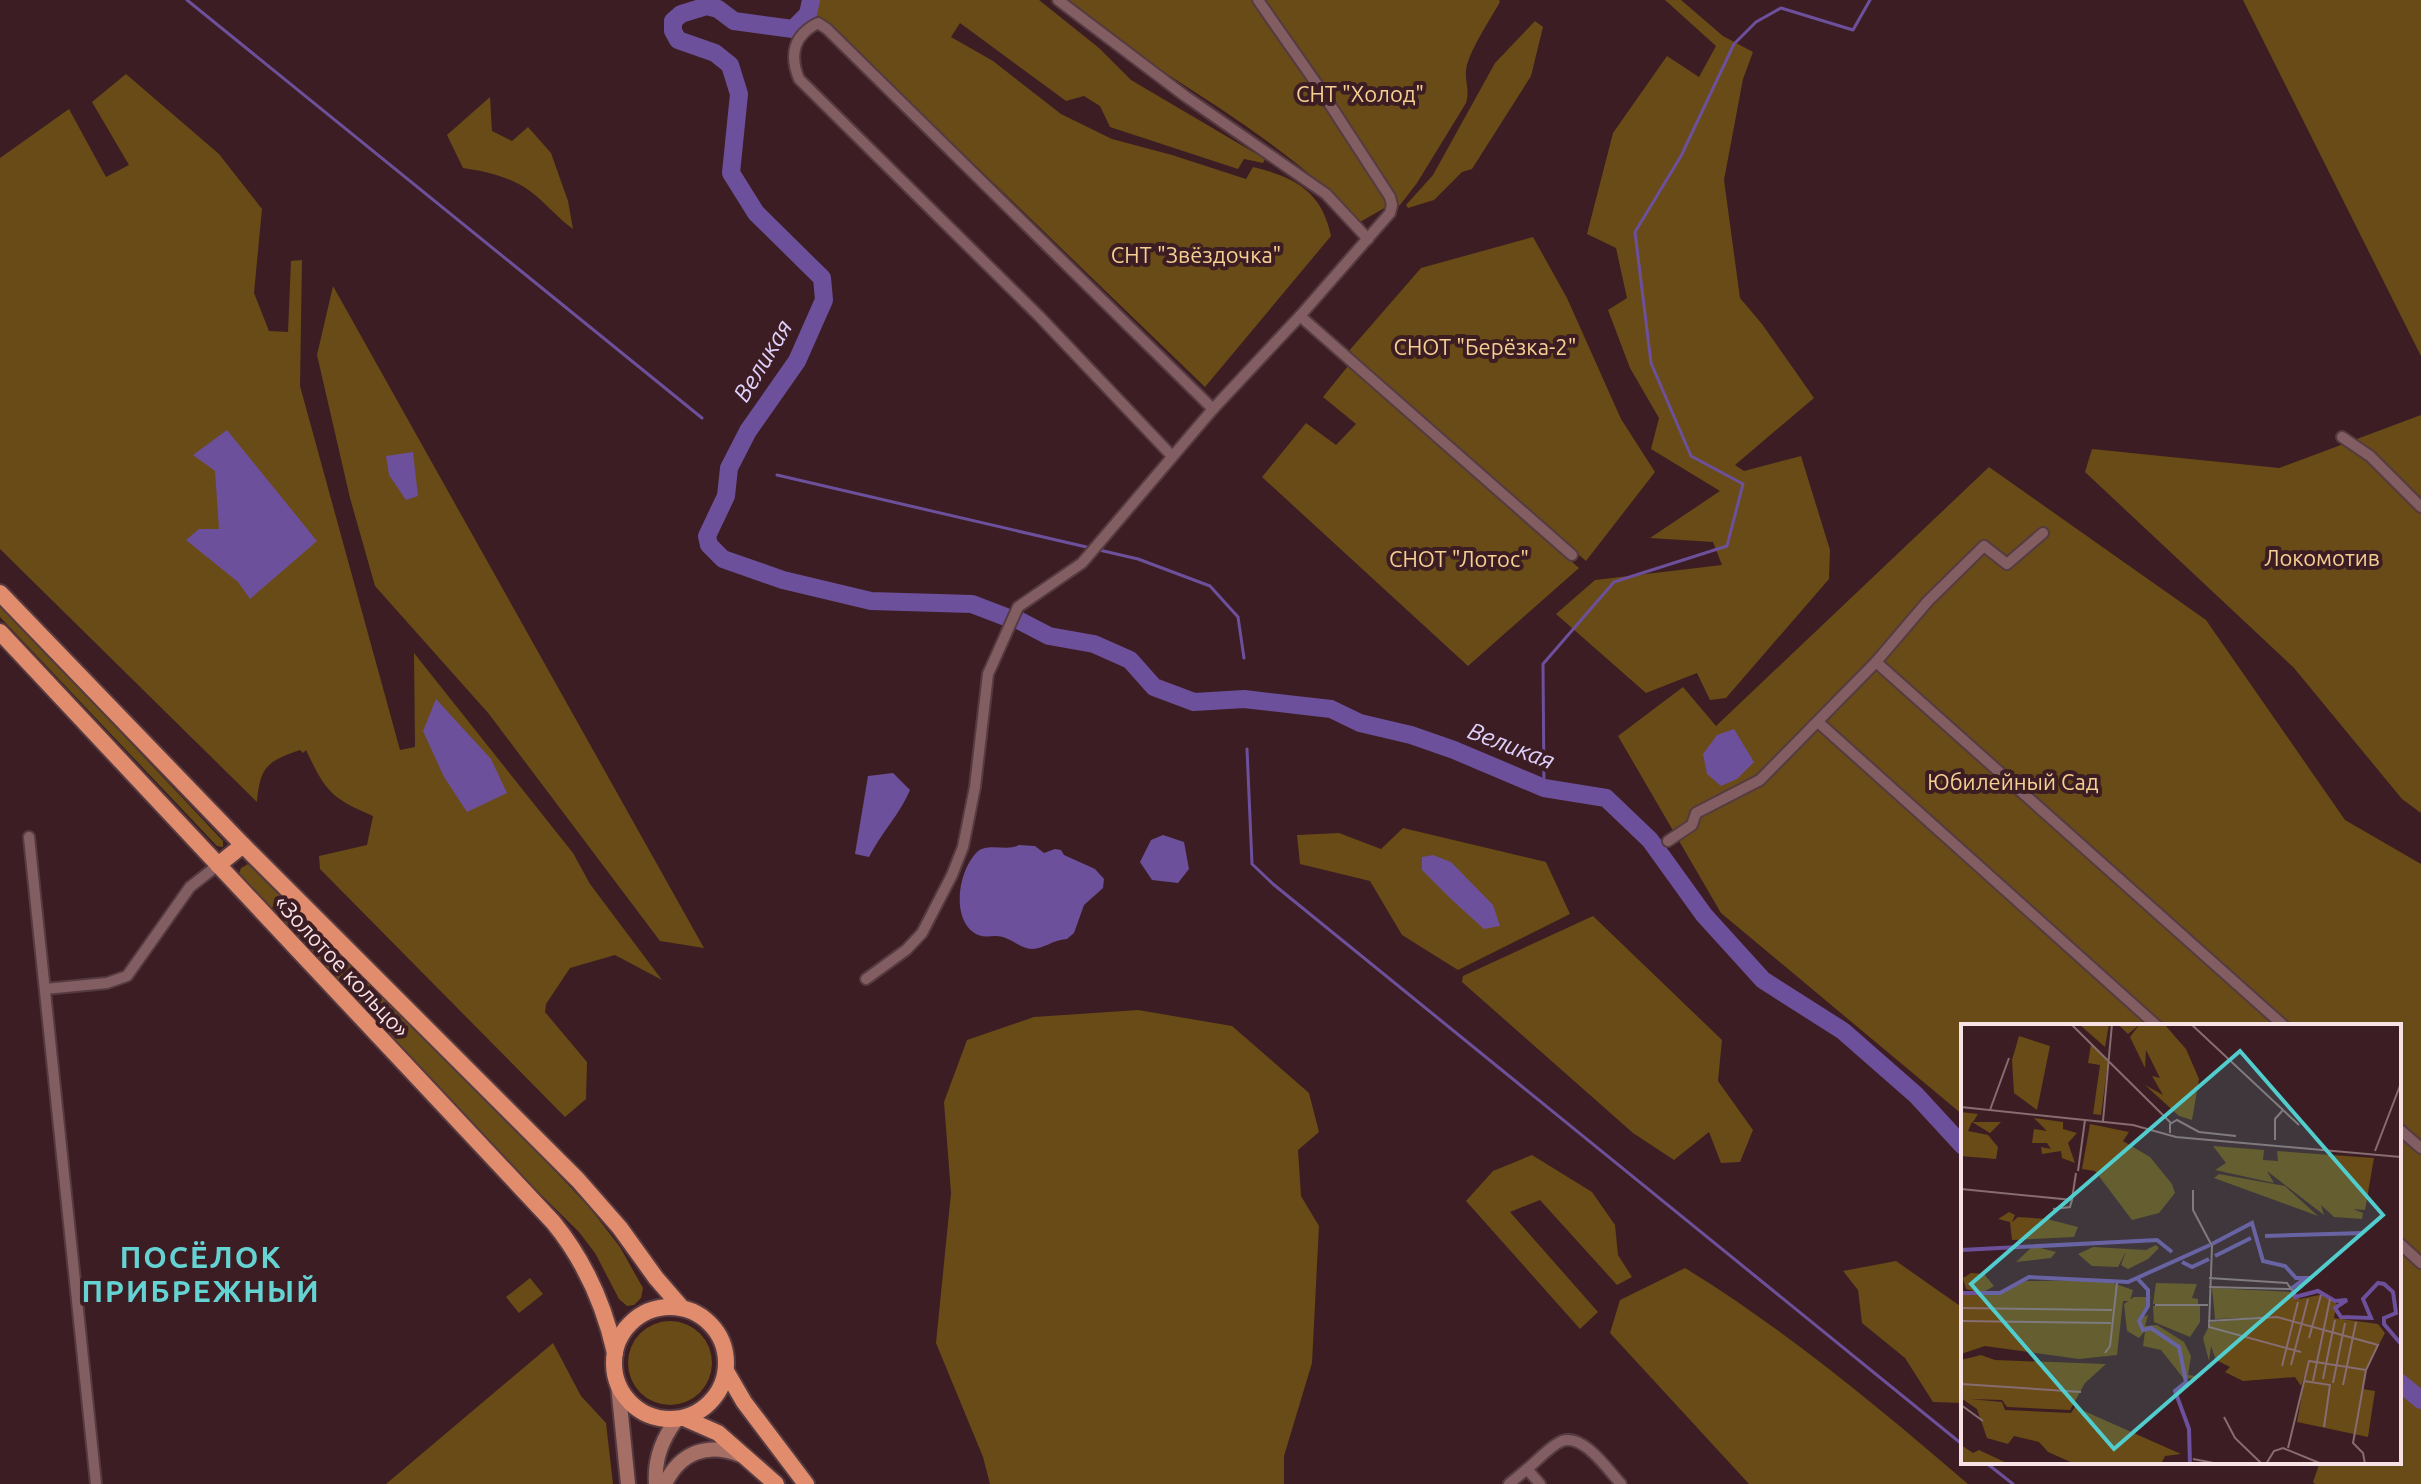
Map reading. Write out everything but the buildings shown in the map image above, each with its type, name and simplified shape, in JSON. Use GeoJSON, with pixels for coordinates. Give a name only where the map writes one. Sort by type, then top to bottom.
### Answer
{"type":"FeatureCollection","features":[{"type":"Feature","properties":{"kind":"highway","name":"«Золотое кольцо»"},"geometry":{"type":"LineString","coordinates":[[0,593],[243,845],[558,1160],[620,1228],[682,1308]]}},
{"type":"Feature","properties":{"kind":"highway","name":"«Золотое кольцо»"},"geometry":{"type":"LineString","coordinates":[[0,632],[553,1222],[572,1247],[596,1291],[615,1353],[614,1369],[618,1385]]}},
{"type":"Feature","properties":{"kind":"highway"},"geometry":{"type":"LineString","coordinates":[[218,865],[243,845]]}},
{"type":"Feature","properties":{"kind":"highway"},"geometry":{"type":"LineString","coordinates":[[615,1353],[621,1336],[639,1316],[663,1307],[682,1308],[699,1315],[716,1332],[725,1354],[726,1371],[712,1400],[700,1411],[681,1419]]}},
{"type":"Feature","properties":{"kind":"highway"},"geometry":{"type":"LineString","coordinates":[[726,1371],[744,1402],[806,1484]]}},
{"type":"Feature","properties":{"kind":"highway"},"geometry":{"type":"LineString","coordinates":[[618,1385],[627,1399],[640,1410],[656,1417],[681,1419],[718,1433],[776,1484]]}},
{"type":"Feature","properties":{"kind":"main road"},"geometry":{"type":"LineString","coordinates":[[618,1385],[628,1484]]}},
{"type":"Feature","properties":{"kind":"main road"},"geometry":{"type":"LineString","coordinates":[[656,1484],[656,1459],[664,1440],[681,1419]]}},
{"type":"Feature","properties":{"kind":"main road"},"geometry":{"type":"LineString","coordinates":[[665,1484],[678,1464],[698,1451],[714,1448],[746,1457]]}},
{"type":"Feature","properties":{"kind":"street"},"geometry":{"type":"LineString","coordinates":[[1058,0],[1185,96],[1326,194],[1368,239]]}},
{"type":"Feature","properties":{"kind":"street"},"geometry":{"type":"LineString","coordinates":[[866,979],[906,950],[922,933],[952,875],[963,847],[975,787],[985,687],[1015,613],[1023,602],[1082,563],[1213,409],[1390,213],[1390,197],[1258,0]]}},
{"type":"Feature","properties":{"kind":"street"},"geometry":{"type":"LineString","coordinates":[[1172,456],[1039,316],[799,79],[794,57],[803,31],[818,23],[827,29],[1213,409]]}},
{"type":"Feature","properties":{"kind":"street"},"geometry":{"type":"LineString","coordinates":[[1300,316],[1572,555]]}},
{"type":"Feature","properties":{"kind":"street"},"geometry":{"type":"LineString","coordinates":[[2342,437],[2370,456],[2421,507]]}},
{"type":"Feature","properties":{"kind":"street"},"geometry":{"type":"LineString","coordinates":[[1668,841],[1692,825],[1696,813],[1760,780],[1876,662],[1928,601],[1984,546],[2007,564],[2043,533]]}},
{"type":"Feature","properties":{"kind":"street"},"geometry":{"type":"LineString","coordinates":[[1876,662],[2282,1024]]}},
{"type":"Feature","properties":{"kind":"street"},"geometry":{"type":"LineString","coordinates":[[1818,722],[2155,1024]]}},
{"type":"Feature","properties":{"kind":"street"},"geometry":{"type":"LineString","coordinates":[[29,837],[96,1484]]}},
{"type":"Feature","properties":{"kind":"street"},"geometry":{"type":"LineString","coordinates":[[45,989],[107,983],[127,976],[190,887],[218,865]]}},
{"type":"Feature","properties":{"kind":"street"},"geometry":{"type":"LineString","coordinates":[[2401,1131],[2421,1148]]}},
{"type":"Feature","properties":{"kind":"street"},"geometry":{"type":"LineString","coordinates":[[2401,1245],[2421,1263]]}},
{"type":"Feature","properties":{"kind":"street"},"geometry":{"type":"LineString","coordinates":[[1509,1484],[1561,1441],[1572,1439],[1582,1442],[1621,1484]]}},
{"type":"Feature","properties":{"kind":"street"},"geometry":{"type":"LineString","coordinates":[[1527,1469],[1540,1484]]}},
{"type":"Feature","properties":{"kind":"green space","name":"СНТ \"Звёздочка\""},"geometry":{"type":"Polygon","coordinates":[[[817,0],[1039,0],[1099,48],[1131,80],[1265,159],[1263,163],[1244,159],[1238,169],[1110,127],[1100,106],[1084,96],[1066,101],[960,23],[951,37],[993,61],[1061,114],[1112,139],[1246,179],[1253,167],[1293,181],[1304,188],[1321,208],[1331,236],[1205,387],[817,16],[817,0]]]}},
{"type":"Feature","properties":{"kind":"green space","name":"СНТ \"Холод\""},"geometry":{"type":"Polygon","coordinates":[[[1062,0],[1500,2],[1467,64],[1466,103],[1417,183],[1400,205],[1388,206],[1360,222],[1316,179],[1268,142],[1062,0]]]}},
{"type":"Feature","properties":{"kind":"green space"},"geometry":{"type":"Polygon","coordinates":[[[1665,0],[1681,0],[1723,36],[1753,52],[1743,79],[1724,180],[1740,298],[1814,398],[1735,465],[1744,471],[1801,456],[1830,550],[1829,579],[1726,698],[1710,700],[1697,673],[1646,693],[1556,614],[1595,580],[1722,565],[1713,542],[1650,538],[1720,491],[1651,449],[1659,418],[1630,368],[1608,310],[1627,298],[1616,248],[1587,234],[1613,133],[1667,56],[1699,77],[1716,46],[1665,0]]]}},
{"type":"Feature","properties":{"kind":"green space"},"geometry":{"type":"Polygon","coordinates":[[[2243,0],[2421,0],[2421,356],[2243,0]]]}},
{"type":"Feature","properties":{"kind":"green space"},"geometry":{"type":"Polygon","coordinates":[[[1535,21],[1543,27],[1531,76],[1472,169],[1462,172],[1434,200],[1408,208],[1406,205],[1433,175],[1495,63],[1535,21]]]}},
{"type":"Feature","properties":{"kind":"green space"},"geometry":{"type":"Polygon","coordinates":[[[126,74],[219,154],[262,209],[254,293],[269,331],[288,332],[291,261],[302,260],[300,386],[400,750],[415,747],[414,653],[573,853],[590,884],[662,980],[615,955],[570,968],[546,1004],[545,1012],[587,1062],[586,1099],[565,1117],[320,869],[319,856],[367,845],[373,816],[331,792],[306,750],[280,758],[268,767],[260,780],[257,802],[0,549],[0,158],[69,109],[106,177],[129,165],[92,102],[126,74]]]}},
{"type":"Feature","properties":{"kind":"green space"},"geometry":{"type":"Polygon","coordinates":[[[490,97],[492,131],[512,141],[528,127],[551,153],[568,201],[573,229],[517,183],[495,174],[463,168],[447,135],[490,97]]]}},
{"type":"Feature","properties":{"kind":"green space","name":"СНОТ \"Берёзка-2\""},"geometry":{"type":"Polygon","coordinates":[[[1533,237],[1567,298],[1621,419],[1655,472],[1586,561],[1348,352],[1421,268],[1533,237]]]}},
{"type":"Feature","properties":{"kind":"green space"},"geometry":{"type":"Polygon","coordinates":[[[333,286],[704,948],[660,941],[489,714],[375,586],[350,498],[317,355],[333,286]]]}},
{"type":"Feature","properties":{"kind":"green space","name":"СНОТ \"Лотос\""},"geometry":{"type":"Polygon","coordinates":[[[1348,366],[1579,568],[1468,666],[1262,477],[1306,423],[1336,445],[1356,424],[1323,397],[1348,366]]]}},
{"type":"Feature","properties":{"kind":"green space","name":"Локомотив"},"geometry":{"type":"Polygon","coordinates":[[[2421,415],[2421,813],[2402,799],[2294,668],[2085,472],[2092,449],[2279,468],[2421,415]]]}},
{"type":"Feature","properties":{"kind":"green space","name":"Юбилейный Сад"},"geometry":{"type":"Polygon","coordinates":[[[1989,467],[2206,620],[2345,820],[2421,864],[2421,1392],[2401,1375],[2401,1024],[1961,1024],[1961,1113],[1721,913],[1618,736],[1683,687],[1716,726],[1989,467]]]}},
{"type":"Feature","properties":{"kind":"green space"},"geometry":{"type":"Polygon","coordinates":[[[0,604],[223,841],[223,847],[217,846],[0,617],[0,604]]]}},
{"type":"Feature","properties":{"kind":"green space"},"geometry":{"type":"Polygon","coordinates":[[[1403,828],[1546,862],[1570,914],[1458,970],[1402,935],[1370,881],[1300,864],[1297,835],[1339,833],[1381,849],[1403,828]]]}},
{"type":"Feature","properties":{"kind":"green space"},"geometry":{"type":"Polygon","coordinates":[[[248,864],[282,897],[271,909],[238,876],[241,868],[248,864]]]}},
{"type":"Feature","properties":{"kind":"green space"},"geometry":{"type":"Polygon","coordinates":[[[288,904],[524,1138],[590,1208],[620,1247],[643,1288],[641,1298],[634,1305],[627,1306],[619,1299],[595,1253],[579,1232],[503,1157],[278,915],[288,904]]]}},
{"type":"Feature","properties":{"kind":"green space"},"geometry":{"type":"Polygon","coordinates":[[[1593,916],[1722,1040],[1718,1081],[1753,1130],[1740,1162],[1721,1163],[1709,1132],[1674,1160],[1633,1133],[1462,982],[1463,976],[1593,916]]]}},
{"type":"Feature","properties":{"kind":"green space"},"geometry":{"type":"Polygon","coordinates":[[[1138,1010],[1232,1026],[1309,1093],[1319,1132],[1298,1150],[1301,1196],[1319,1226],[1312,1363],[1284,1456],[1284,1484],[990,1484],[983,1457],[936,1343],[951,1193],[944,1102],[967,1040],[1034,1017],[1138,1010]]]}},
{"type":"Feature","properties":{"kind":"green space"},"geometry":{"type":"Polygon","coordinates":[[[1532,1155],[1592,1192],[1615,1225],[1618,1255],[1632,1277],[1617,1285],[1540,1200],[1510,1212],[1598,1312],[1580,1329],[1466,1201],[1493,1171],[1532,1155]]]}},
{"type":"Feature","properties":{"kind":"green space"},"geometry":{"type":"Polygon","coordinates":[[[1896,1261],[1961,1307],[1961,1403],[1933,1402],[1905,1358],[1862,1323],[1858,1290],[1843,1271],[1896,1261]]]}},
{"type":"Feature","properties":{"kind":"green space"},"geometry":{"type":"Polygon","coordinates":[[[1685,1268],[1795,1343],[1968,1484],[1749,1484],[1610,1333],[1620,1300],[1685,1268]]]}},
{"type":"Feature","properties":{"kind":"green space"},"geometry":{"type":"Polygon","coordinates":[[[530,1278],[543,1294],[519,1313],[506,1297],[530,1278]]]}},
{"type":"Feature","properties":{"kind":"green space"},"geometry":{"type":"Polygon","coordinates":[[[670,1321],[686,1324],[700,1333],[709,1347],[712,1363],[709,1379],[700,1393],[686,1402],[670,1405],[654,1402],[640,1393],[631,1379],[628,1363],[631,1347],[640,1333],[654,1324],[670,1321]]]}},
{"type":"Feature","properties":{"kind":"green space"},"geometry":{"type":"Polygon","coordinates":[[[553,1343],[581,1396],[606,1423],[613,1484],[386,1484],[553,1343]]]}},
{"type":"Feature","properties":{"kind":"green space"},"geometry":{"type":"Polygon","coordinates":[[[2401,1392],[2407,1394],[2421,1409],[2421,1484],[2313,1482],[2319,1464],[2401,1464],[2401,1392]]]}},
{"type":"Feature","properties":{"kind":"shaded area"},"geometry":{"type":"Polygon","coordinates":[[[227,430],[317,541],[250,599],[238,582],[186,540],[199,529],[219,529],[215,471],[193,455],[227,430]]]}},
{"type":"Feature","properties":{"kind":"shaded area"},"geometry":{"type":"Polygon","coordinates":[[[413,452],[418,496],[406,500],[389,475],[386,456],[413,452]]]}},
{"type":"Feature","properties":{"kind":"shaded area"},"geometry":{"type":"Polygon","coordinates":[[[436,699],[491,759],[507,793],[467,812],[444,777],[423,731],[436,699]]]}},
{"type":"Feature","properties":{"kind":"shaded area"},"geometry":{"type":"Polygon","coordinates":[[[1734,729],[1754,762],[1737,779],[1721,786],[1707,774],[1703,754],[1717,735],[1734,729]]]}},
{"type":"Feature","properties":{"kind":"shaded area"},"geometry":{"type":"Polygon","coordinates":[[[893,773],[910,790],[869,857],[855,854],[868,776],[893,773]]]}},
{"type":"Feature","properties":{"kind":"shaded area"},"geometry":{"type":"Polygon","coordinates":[[[1163,835],[1184,842],[1189,869],[1178,883],[1152,880],[1140,862],[1151,840],[1163,835]]]}},
{"type":"Feature","properties":{"kind":"shaded area"},"geometry":{"type":"Polygon","coordinates":[[[1035,846],[1044,853],[1061,850],[1064,855],[1095,869],[1104,879],[1103,888],[1084,905],[1074,933],[1067,939],[1028,949],[1003,937],[977,934],[966,924],[960,892],[971,860],[981,849],[1035,846]]]}},
{"type":"Feature","properties":{"kind":"shaded area"},"geometry":{"type":"Polygon","coordinates":[[[1433,855],[1451,862],[1493,905],[1500,926],[1484,929],[1422,870],[1422,857],[1433,855]]]}},
{"type":"Feature","properties":{"kind":"waterway"},"geometry":{"type":"LineString","coordinates":[[187,0],[702,418]]}},
{"type":"Feature","properties":{"kind":"waterway","name":"Великая"},"geometry":{"type":"LineString","coordinates":[[811,0],[808,14],[793,29],[734,21],[718,9],[707,6],[681,14],[673,21],[673,31],[678,40],[715,53],[730,65],[739,94],[731,173],[756,213],[822,278],[824,300],[797,361],[748,431],[729,468],[726,496],[707,536],[709,545],[723,559],[783,580],[871,601],[972,604],[1006,617]]}},
{"type":"Feature","properties":{"kind":"waterway"},"geometry":{"type":"LineString","coordinates":[[1544,788],[1543,664],[1614,582],[1727,546],[1743,484],[1691,456],[1651,363],[1635,232],[1681,156],[1734,44],[1756,22],[1781,8],[1853,30],[1870,0]]}},
{"type":"Feature","properties":{"kind":"waterway"},"geometry":{"type":"LineString","coordinates":[[777,475],[1138,559],[1210,586],[1238,617],[1244,658]]}},
{"type":"Feature","properties":{"kind":"waterway","name":"Великая"},"geometry":{"type":"LineString","coordinates":[[1020,621],[1049,636],[1094,644],[1130,660],[1154,687],[1194,702],[1244,699],[1331,709],[1360,723],[1411,735],[1454,750],[1544,788],[1606,798],[1650,840],[1704,915],[1763,980],[1843,1031],[1916,1095],[1961,1144]]}},
{"type":"Feature","properties":{"kind":"waterway"},"geometry":{"type":"LineString","coordinates":[[1247,749],[1252,864],[1961,1443]]}},
{"type":"Feature","properties":{"kind":"waterway","name":"Великая"},"geometry":{"type":"LineString","coordinates":[[2401,1384],[2421,1400]]}},
{"type":"Feature","properties":{"kind":"waterway"},"geometry":{"type":"LineString","coordinates":[[1988,1464],[2013,1484]]}},
{"type":"Feature","properties":{"kind":"district","name":"ПОСЁЛОК ПРИБРЕЖНЫЙ"},"geometry":{"type":"Point","coordinates":[201,1275]}}]}
